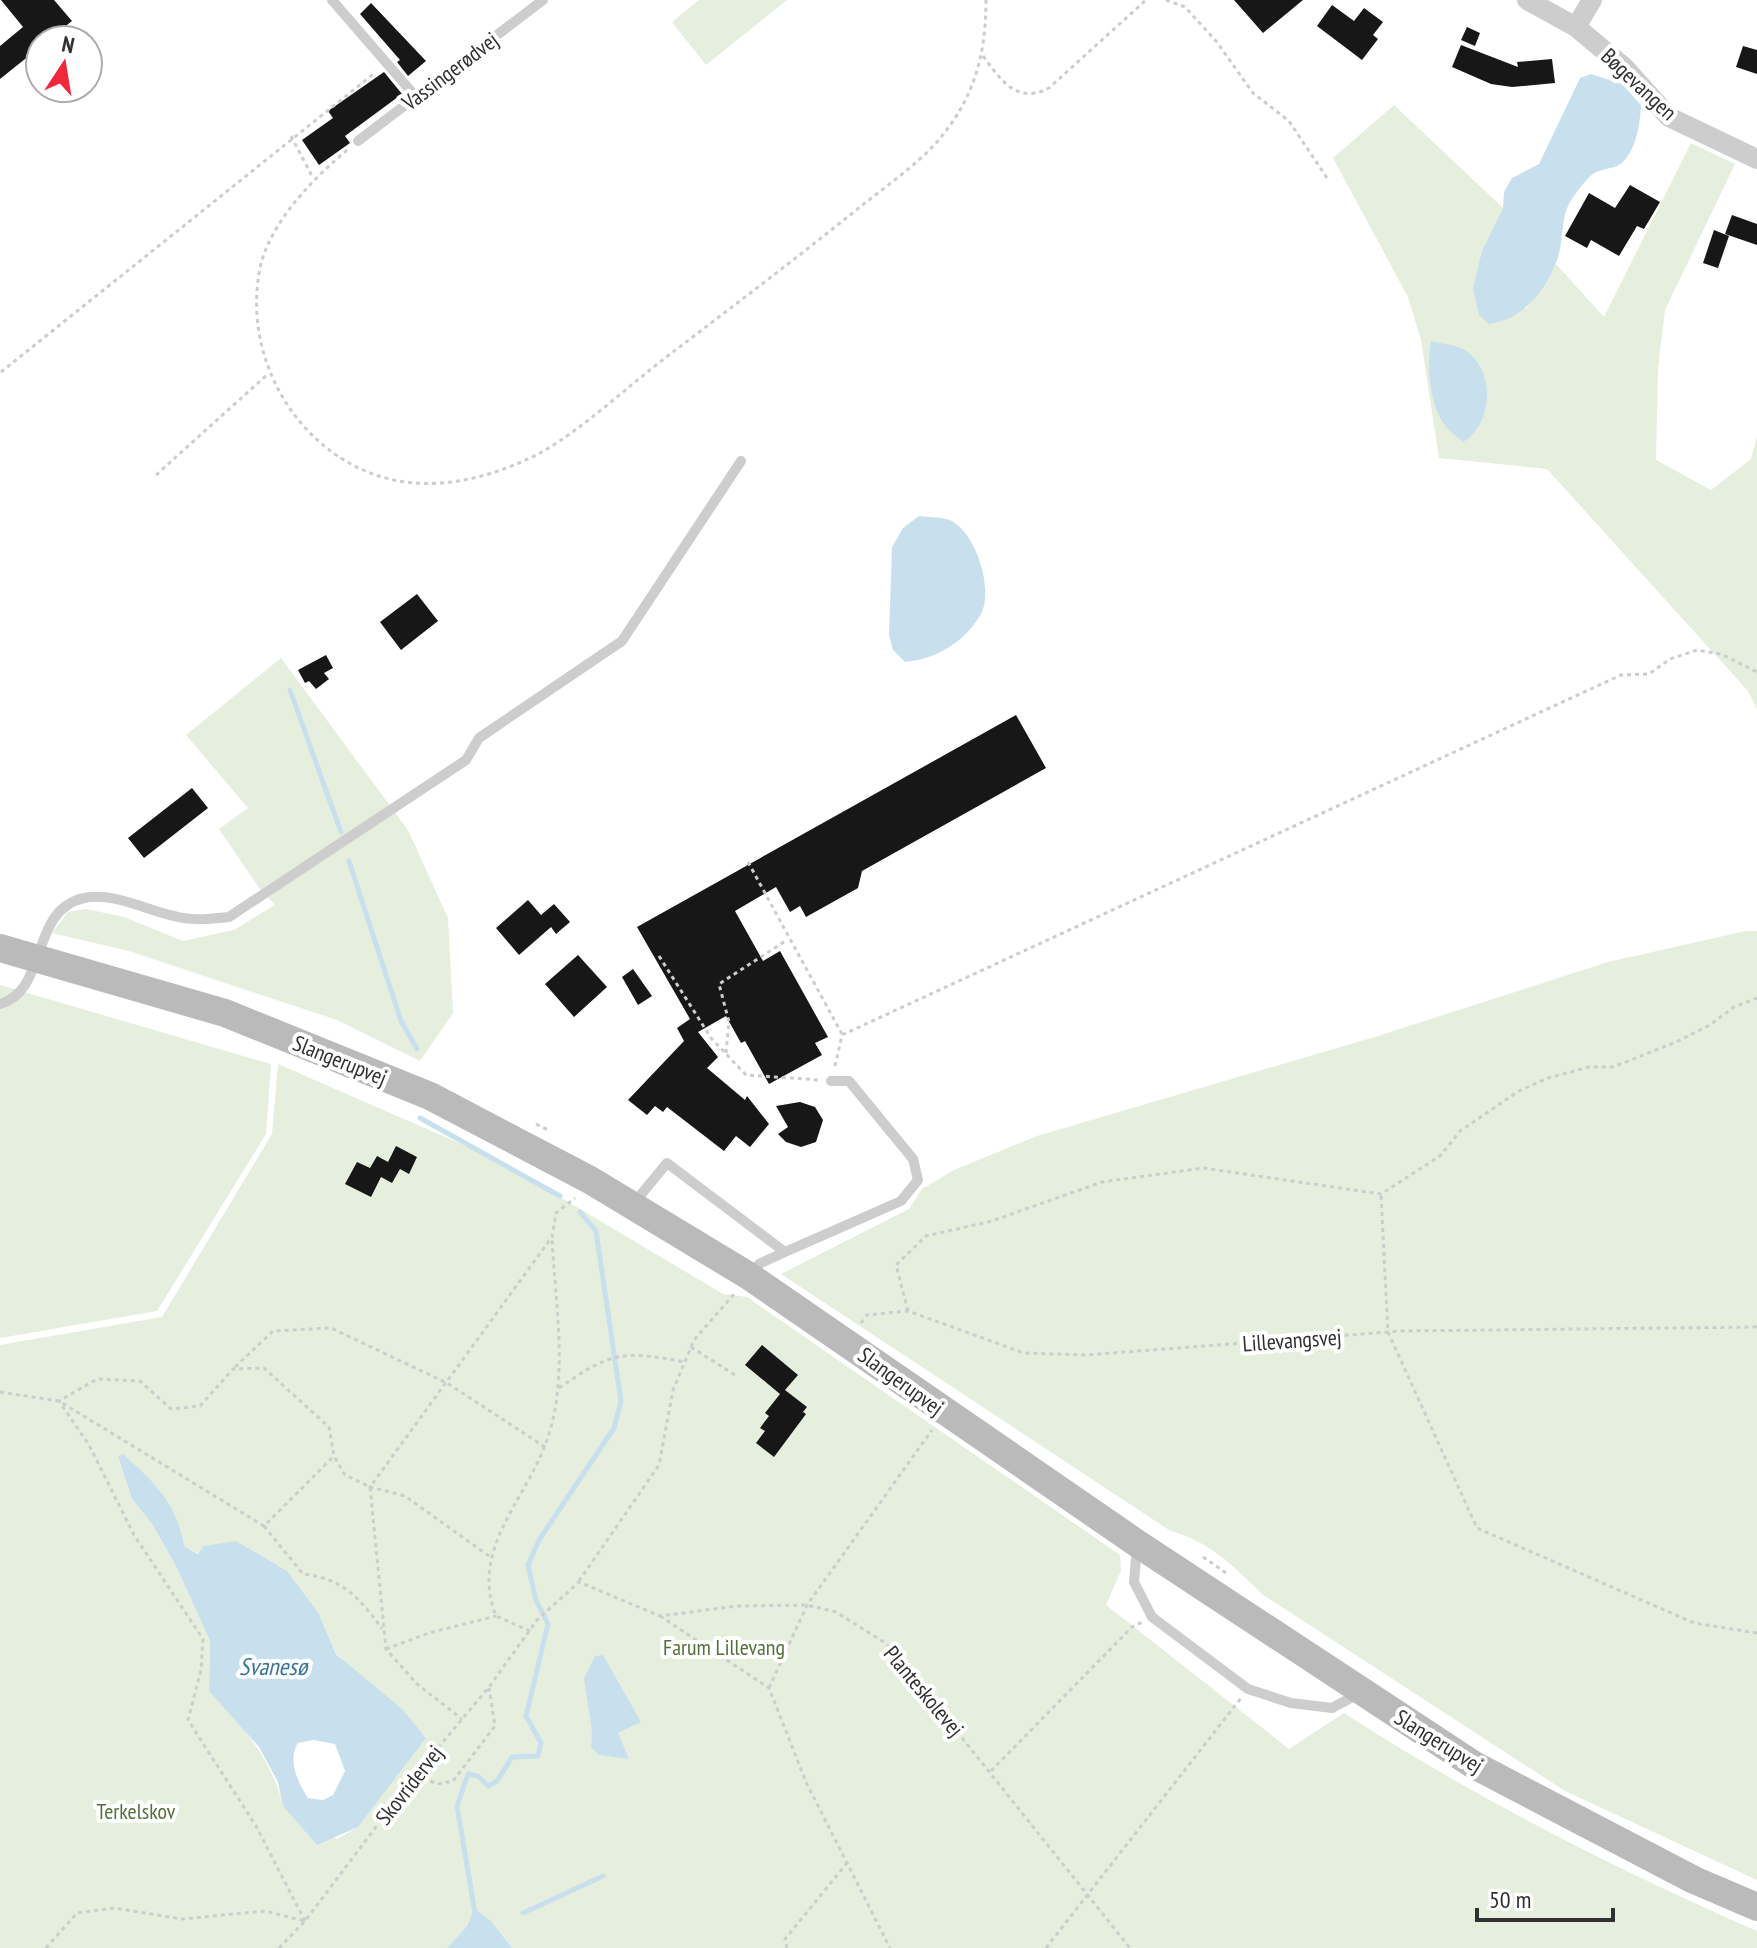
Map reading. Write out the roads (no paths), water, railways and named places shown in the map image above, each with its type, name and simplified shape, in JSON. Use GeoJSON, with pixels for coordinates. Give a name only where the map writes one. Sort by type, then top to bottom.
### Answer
{"type":"FeatureCollection","features":[{"type":"Feature","properties":{"kind":"main road","name":"Slangerupvej"},"geometry":{"type":"LineString","coordinates":[[0,948],[225,1013],[430,1096],[632,1205],[749,1276],[1138,1544],[1474,1765],[1694,1880],[1757,1907]]}},
{"type":"Feature","properties":{"kind":"street","name":"Bøgevangen"},"geometry":{"type":"LineString","coordinates":[[1527,0],[1576,27],[1624,67],[1669,117],[1757,159]]}},
{"type":"Feature","properties":{"kind":"street"},"geometry":{"type":"LineString","coordinates":[[1576,27],[1592,0]]}},
{"type":"Feature","properties":{"kind":"lane"},"geometry":{"type":"LineString","coordinates":[[332,0],[416,97]]}},
{"type":"Feature","properties":{"kind":"lane","name":"Vassingerødvej"},"geometry":{"type":"LineString","coordinates":[[358,141],[543,0]]}},
{"type":"Feature","properties":{"kind":"lane"},"geometry":{"type":"LineString","coordinates":[[0,1004],[6,1002],[28,979],[47,926],[65,905],[85,898],[105,897],[176,917],[204,920],[243,911],[466,760],[479,738],[622,641],[741,461]]}},
{"type":"Feature","properties":{"kind":"lane"},"geometry":{"type":"LineString","coordinates":[[749,1276],[759,1264],[901,1201],[918,1180],[913,1159],[849,1081],[831,1081]]}},
{"type":"Feature","properties":{"kind":"lane"},"geometry":{"type":"LineString","coordinates":[[632,1205],[667,1163],[785,1252]]}},
{"type":"Feature","properties":{"kind":"lane"},"geometry":{"type":"LineString","coordinates":[[1138,1544],[1134,1582],[1152,1617],[1248,1689],[1291,1703],[1332,1708],[1361,1692]]}},
{"type":"Feature","properties":{"kind":"water"},"geometry":{"type":"Polygon","coordinates":[[[1591,74],[1622,84],[1641,105],[1635,143],[1623,162],[1594,173],[1569,203],[1557,260],[1539,293],[1512,317],[1489,324],[1479,315],[1473,288],[1482,251],[1503,208],[1504,192],[1512,178],[1539,164],[1580,78],[1591,74]]]}},
{"type":"Feature","properties":{"kind":"water"},"geometry":{"type":"Polygon","coordinates":[[[1431,341],[1465,350],[1483,372],[1487,398],[1485,411],[1473,434],[1463,442],[1446,427],[1435,406],[1429,372],[1431,341]]]}},
{"type":"Feature","properties":{"kind":"water"},"geometry":{"type":"Polygon","coordinates":[[[919,516],[950,520],[968,536],[984,577],[984,604],[974,624],[958,641],[928,657],[905,662],[893,650],[889,635],[892,547],[903,528],[919,516]]]}},
{"type":"Feature","properties":{"kind":"water","name":"Svanesø"},"geometry":{"type":"Polygon","coordinates":[[[123,1454],[162,1494],[176,1517],[184,1546],[198,1554],[204,1546],[236,1541],[287,1571],[319,1614],[336,1654],[402,1709],[426,1738],[358,1827],[317,1845],[283,1806],[278,1782],[259,1747],[209,1691],[210,1641],[175,1564],[152,1524],[132,1499],[118,1457],[123,1454]],[[313,1740],[298,1743],[294,1764],[308,1798],[323,1800],[333,1795],[345,1771],[335,1744],[313,1740]]]}},
{"type":"Feature","properties":{"kind":"water"},"geometry":{"type":"Polygon","coordinates":[[[603,1655],[641,1722],[618,1733],[629,1759],[599,1755],[591,1748],[592,1731],[584,1678],[595,1656],[603,1655]]]}},
{"type":"Feature","properties":{"kind":"water"},"geometry":{"type":"Polygon","coordinates":[[[474,1908],[492,1922],[512,1948],[447,1948],[468,1925],[474,1908]]]}},
{"type":"Feature","properties":{"kind":"waterway"},"geometry":{"type":"LineString","coordinates":[[290,690],[341,832]]}},
{"type":"Feature","properties":{"kind":"waterway"},"geometry":{"type":"LineString","coordinates":[[349,861],[401,1021],[417,1049]]}},
{"type":"Feature","properties":{"kind":"waterway"},"geometry":{"type":"LineString","coordinates":[[420,1118],[560,1196]]}},
{"type":"Feature","properties":{"kind":"waterway"},"geometry":{"type":"LineString","coordinates":[[475,1913],[457,1806],[468,1774],[478,1776],[488,1786],[497,1781],[512,1757],[538,1756],[541,1743],[526,1716],[548,1624],[536,1600],[528,1565],[539,1540],[614,1428],[621,1401],[596,1231],[580,1212]]}},
{"type":"Feature","properties":{"kind":"waterway"},"geometry":{"type":"LineString","coordinates":[[523,1913],[603,1876]]}},
{"type":"Feature","properties":{"kind":"park label","name":"Farum Lillevang"},"geometry":{"type":"Point","coordinates":[724,1647]}},
{"type":"Feature","properties":{"kind":"park label","name":"Terkelskov"},"geometry":{"type":"Point","coordinates":[136,1811]}}]}
